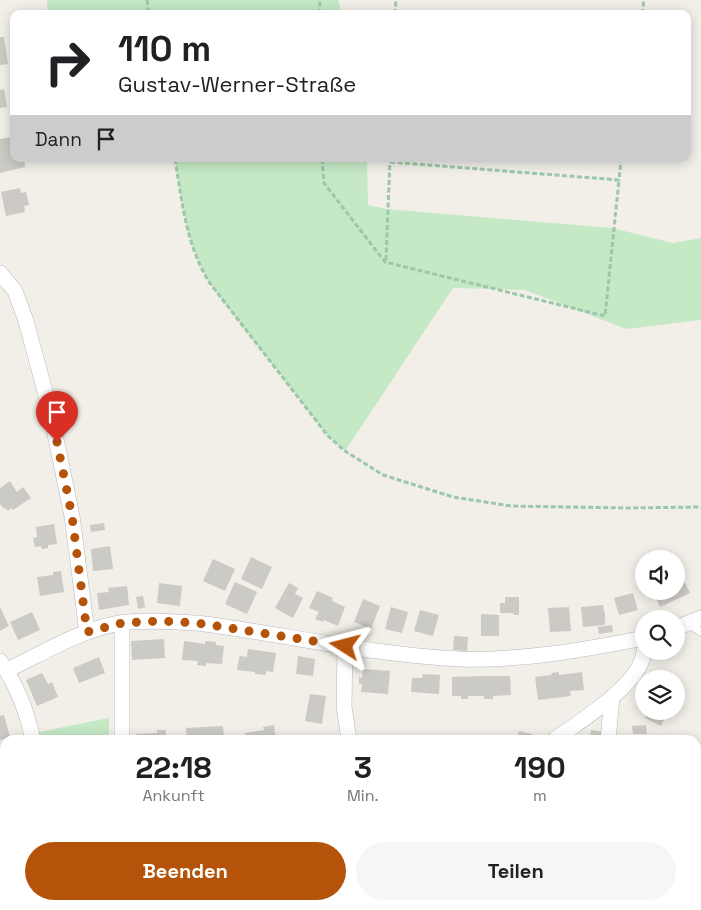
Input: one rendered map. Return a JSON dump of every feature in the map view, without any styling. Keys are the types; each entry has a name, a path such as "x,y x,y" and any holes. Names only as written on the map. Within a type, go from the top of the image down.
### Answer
{"street":[{"path":"0,273 15,291 26,321 50,410 72,516 87,632"},
{"path":"32,735 22,701 3,666 87,632 122,623 161,621 197,623 417,656 461,659 506,658 575,650 635,640"},
{"path":"122,623 122,735"},
{"path":"345,646 344,706 348,735"},
{"path":"561,735 612,697 638,671 643,660"},
{"path":"608,735 612,697"}],"path":[{"path":"175,162 189,239 201,269 209,282 328,436 367,466 391,478 453,497 511,506 701,507"},
{"path":"322,162 324,184 386,262 605,316 621,162"},
{"path":"386,262 390,162"},
{"path":"402,162 619,180"}],"green space":[{"path":"47,0 338,0 341,10 48,10"},
{"path":"176,162 367,162 368,205 387,209 612,228 673,243 701,238 701,320 626,329 525,290 453,288 345,451 328,436 216,292 198,260 192,244"},
{"path":"109,718 109,735 39,735 39,732"}],"building":[{"path":"0,37 4,37 8,64 0,65"},
{"path":"4,89 7,107 0,108 0,90"},
{"path":"10,137 10,162 24,162 25,167 0,173 0,139"},
{"path":"20,188 21,193 26,192 29,205 24,206 25,212 6,216 1,192"},
{"path":"10,481 17,492 23,487 31,498 13,510 11,508 8,511 0,504 0,488"},
{"path":"104,523 105,530 91,532 90,525"},
{"path":"54,524 57,544 48,545 48,548 42,549 41,546 35,547 33,538 37,537 36,527"},
{"path":"110,546 113,569 93,571 91,549"},
{"path":"251,557 272,567 262,589 241,579"},
{"path":"213,559 235,569 225,591 203,581"},
{"path":"61,571 64,592 40,596 37,577 53,575 53,572"},
{"path":"235,582 257,592 247,614 225,604"},
{"path":"159,583 182,586 180,606 157,603"},
{"path":"289,583 298,588 295,594 303,598 293,618 275,608"},
{"path":"685,583 690,593 685,595"},
{"path":"127,586 129,605 99,610 97,593 109,592 108,588"},
{"path":"317,591 333,598 332,601 345,607 338,626 324,620 323,622 315,619 319,612 309,608"},
{"path":"633,593 638,610 619,615 614,598"},
{"path":"143,596 145,607 138,609 136,597"},
{"path":"505,597 519,597 519,615 500,613 500,603 505,603"},
{"path":"363,599 380,606 371,629 354,622"},
{"path":"657,600 675,600 660,607"},
{"path":"603,605 605,625 583,627 581,607"},
{"path":"0,607 9,626 0,631"},
{"path":"391,607 408,612 402,633 385,629"},
{"path":"569,607 571,631 550,632 548,608"},
{"path":"420,610 439,615 433,636 414,631"},
{"path":"32,612 40,630 18,640 10,622"},
{"path":"481,614 499,615 499,636 481,636"},
{"path":"612,625 613,632 599,634 598,627"},
{"path":"454,636 468,637 467,651 453,650"},
{"path":"164,639 165,658 132,660 131,641"},
{"path":"184,641 205,644 205,641 216,642 216,645 224,646 222,664 206,663 206,666 197,665 198,661 182,660"},
{"path":"248,649 276,653 273,672 266,671 266,675 237,670 240,656 247,657"},
{"path":"298,656 315,659 313,676 296,674"},
{"path":"99,657 105,673 79,683 73,668"},
{"path":"363,669 390,671 388,694 361,692 362,684 359,684 359,677 362,678"},
{"path":"559,672 559,675 582,672 584,690 570,691 571,696 538,700 535,677 552,675 551,673"},
{"path":"42,673 48,684 52,682 58,697 37,706 26,680"},
{"path":"423,674 440,675 439,694 411,692 412,678 422,678"},
{"path":"510,676 511,695 493,696 493,699 484,699 484,696 468,696 468,699 461,699 461,696 452,696 452,677"},
{"path":"310,694 326,696 322,724 305,721"},
{"path":"4,715 9,735 0,735 0,716"},
{"path":"649,720 664,720 661,726"},
{"path":"274,725 275,735 245,735 245,733 264,730 263,727"},
{"path":"646,725 647,734 633,734 632,726"},
{"path":"223,726 224,735 187,735 186,728"},
{"path":"157,730 166,730 166,735 136,734 157,733"},
{"path":"591,730 605,732 605,735 590,735"},
{"path":"519,731 532,734 532,735 518,735"}],"route":[{"path":"57,442 72,516 87,632 104,626 122,623 161,621 232,627 345,646"}]}
